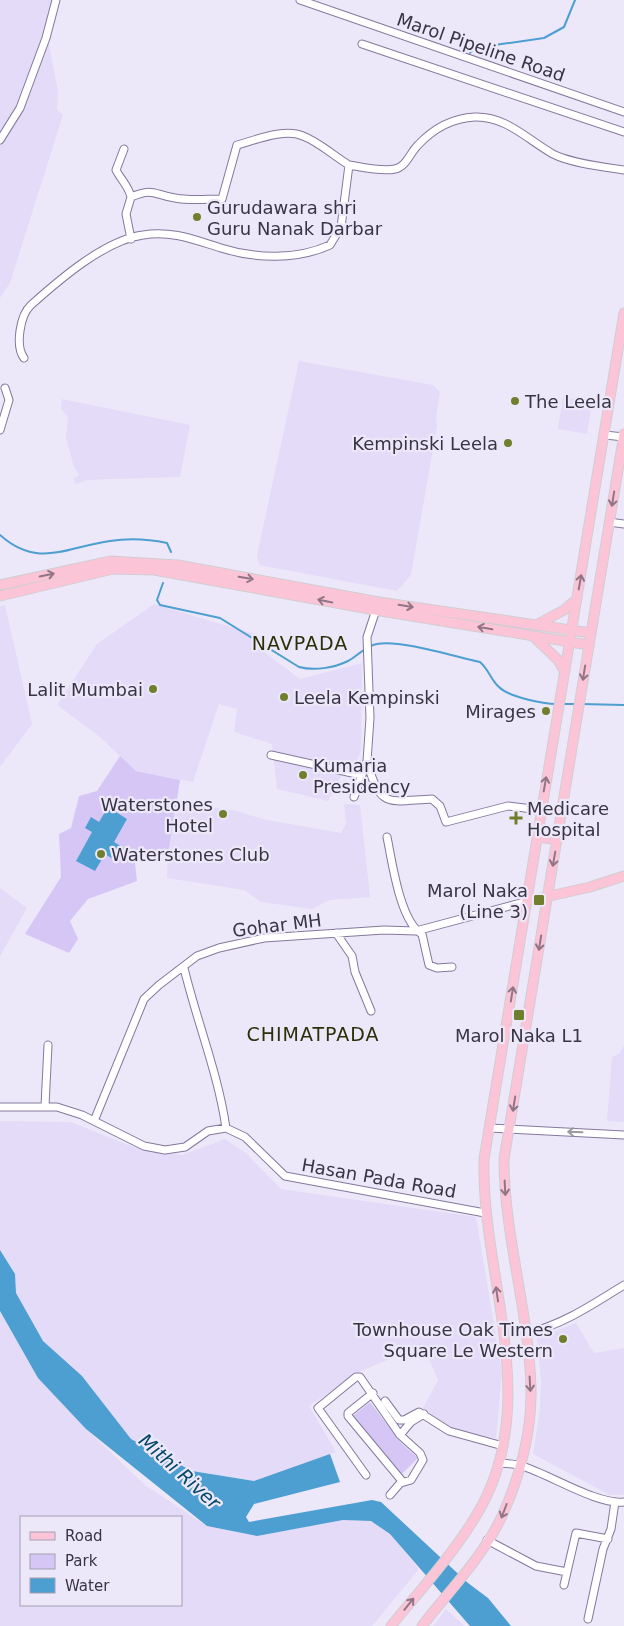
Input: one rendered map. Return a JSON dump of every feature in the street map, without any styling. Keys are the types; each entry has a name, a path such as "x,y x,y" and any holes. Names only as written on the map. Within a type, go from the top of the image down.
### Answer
{"main road":[{"path":"391,1626 448,1556 481,1508 492,1483 503,1446 509,1401 508,1372 485,1213 484,1159 624,313"},
{"path":"422,1626 465,1572 502,1517 526,1443 530,1403 525,1334 504,1189 504,1159 624,436"},
{"path":"0,585 110,561 178,565 377,606 589,645"},
{"path":"0,596 113,570 154,570 377,606 590,633"},
{"path":"536,625 564,610 577,599"},
{"path":"533,636 558,660 564,672"},
{"path":"538,837 558,840"},
{"path":"528,901 590,887 624,876"}],"street":[{"path":"0,140 20,108 46,38 56,0"},
{"name":"Marol Pipeline Road","path":"305,1 624,112"},
{"path":"362,44 624,132"},
{"path":"131,197 145,191 155,191 174,198 222,199 237,146 272,136 290,134 302,136 349,165 394,170 402,166 417,146 442,125 459,119 476,117 495,120 512,127 555,155 624,170"},
{"path":"124,149 116,170 121,180 128,185 131,197 126,214 131,239"},
{"path":"24,358 21,354 21,324 26,310 71,270 114,245 142,235 165,234 185,236 233,251 277,257 324,248 336,237 341,227 349,165"},
{"path":"0,430 9,400 5,388"},
{"path":"605,435 624,436"},
{"path":"609,522 624,524"},
{"path":"377,606 367,637 370,718 367,761 374,785 384,799 392,802 432,799 440,806 446,822 508,806 541,810"},
{"path":"270,755 361,774"},
{"path":"354,798 367,761"},
{"path":"387,837 404,907 416,930 422,934 429,966 437,968 452,967"},
{"name":"Gohar MH","path":"94,1121 144,999 158,985 184,968 197,956 239,942 264,938 416,930 528,901"},
{"path":"336,933 352,956 371,1011"},
{"path":"0,1108 57,1107 94,1121 144,1146 167,1150 184,1147 208,1132 226,1128 215,1072 199,1028 184,968"},
{"path":"45,1106 48,1045"},
{"name":"Hasan Pada Road","path":"226,1128 245,1137 285,1176 485,1213"},
{"path":"488,1128 624,1135"},
{"path":"525,1334 546,1329 579,1313 624,1285"},
{"path":"366,1475 318,1410 356,1377 360,1377 373,1393 400,1435 420,1454 423,1460 410,1480 401,1483 390,1495"},
{"path":"373,1393 348,1413 348,1416 401,1483"},
{"path":"385,1401 399,1420 404,1420 419,1412 449,1431 503,1446"},
{"path":"400,1435 411,1422 424,1414"},
{"path":"498,1463 520,1465 615,1502 624,1502"},
{"path":"588,1619 615,1502"},
{"path":"564,1586 576,1533 608,1539"},
{"path":"487,1540 536,1566 567,1572"}],"shaded area":[{"path":"0,0 57,0 47,34 58,91 57,110 63,115 10,283 0,298"},
{"path":"299,361 433,385 440,392 436,418 437,426 411,575 397,591 259,565 257,555"},
{"path":"563,397 592,402 587,434 558,429"},
{"path":"62,399 190,425 180,477 87,480 75,484 74,478 79,475 73,464 66,438 68,418 61,408"},
{"path":"154,604 261,636 259,648 300,679 362,663 361,750 357,762 341,776 328,801 277,789 272,744 234,732 237,709 219,704 193,782 135,771 100,737 57,705 97,644"},
{"path":"5,605 32,724 0,767 0,606"},
{"path":"178,803 238,811 262,819 341,833 346,824 344,804 360,805 370,897 330,900 312,909 261,902 244,890 167,878 168,856"},
{"path":"0,888 27,908 0,956"},
{"path":"624,1045 624,1122 607,1121 612,1057 619,1054"},
{"path":"0,1121 71,1122 133,1147 182,1155 225,1139 246,1153 281,1189 476,1217 502,1372 496,1438 473,1436 449,1427 423,1408 438,1380 423,1345 361,1371 309,1406 336,1452 254,1481 192,1471 131,1439 82,1376 43,1341 16,1293 15,1274 0,1250"},
{"path":"0,1311 38,1378 86,1429 145,1485 207,1526 257,1536 343,1520 371,1521 390,1534 419,1569 372,1626 0,1626"},
{"path":"576,1323 594,1353 624,1348 624,1495 610,1495 533,1454 540,1409 541,1380 537,1338"},
{"path":"446,1609 464,1626 433,1626"}],"green space":[{"name":"Waterstones Club","path":"120,756 136,771 180,780 168,856 143,852 135,863 137,881 88,899 70,921 78,939 69,953 25,934 61,877 59,834 71,828 79,796 97,791"},
{"path":"370,1402 401,1443 418,1458 400,1476 353,1416"}],"water":[{"name":"Waterstones Club","path":"108,807 127,819 114,842 124,848 116,861 105,854 95,871 76,861 92,832 85,828 91,817 99,822"},
{"name":"Mithi River","path":"0,1250 15,1274 16,1293 43,1341 82,1376 131,1439 192,1471 254,1481 330,1454 340,1482 254,1504 246,1517 249,1522 372,1500 381,1502 468,1583 488,1598 511,1626 470,1626 390,1534 371,1521 343,1520 257,1536 207,1526 86,1429 38,1378 0,1311"}],"waterway":[{"path":"470,53 474,48 544,38 564,27 575,0"},
{"path":"0,535 27,551 40,553 53,553 110,541 131,539 167,543 171,552"},
{"path":"163,583 157,600 160,605 220,618 299,667 311,669 330,667 348,661 373,645 399,644 480,662 496,684 504,691 526,699 557,704"},
{"path":"561,704 577,704"},
{"path":"581,704 624,705"}],"place":[{"name":"Gurudawara shri Guru Nanak Darbar","path":"197,217"},
{"name":"The Leela","path":"515,401"},
{"name":"Kempinski Leela","path":"508,443"},
{"name":"Lalit Mumbai","path":"153,689"},
{"name":"Leela Kempinski","path":"284,697"},
{"name":"Mirages","path":"546,711"},
{"name":"Kumaria Presidency","path":"303,775"},
{"name":"Waterstones Hotel","path":"223,814"},
{"name":"Medicare Hospital","path":"516,818"},
{"name":"Waterstones Club","path":"101,854"},
{"name":"Marol Naka (Line 3)","path":"539,900"},
{"name":"Marol Naka L1","path":"519,1015"},
{"name":"Townhouse Oak Times Square Le Western","path":"563,1339"}],"district":[{"name":"NAVPADA","path":"300,643"},
{"name":"CHIMATPADA","path":"313,1034"}]}
